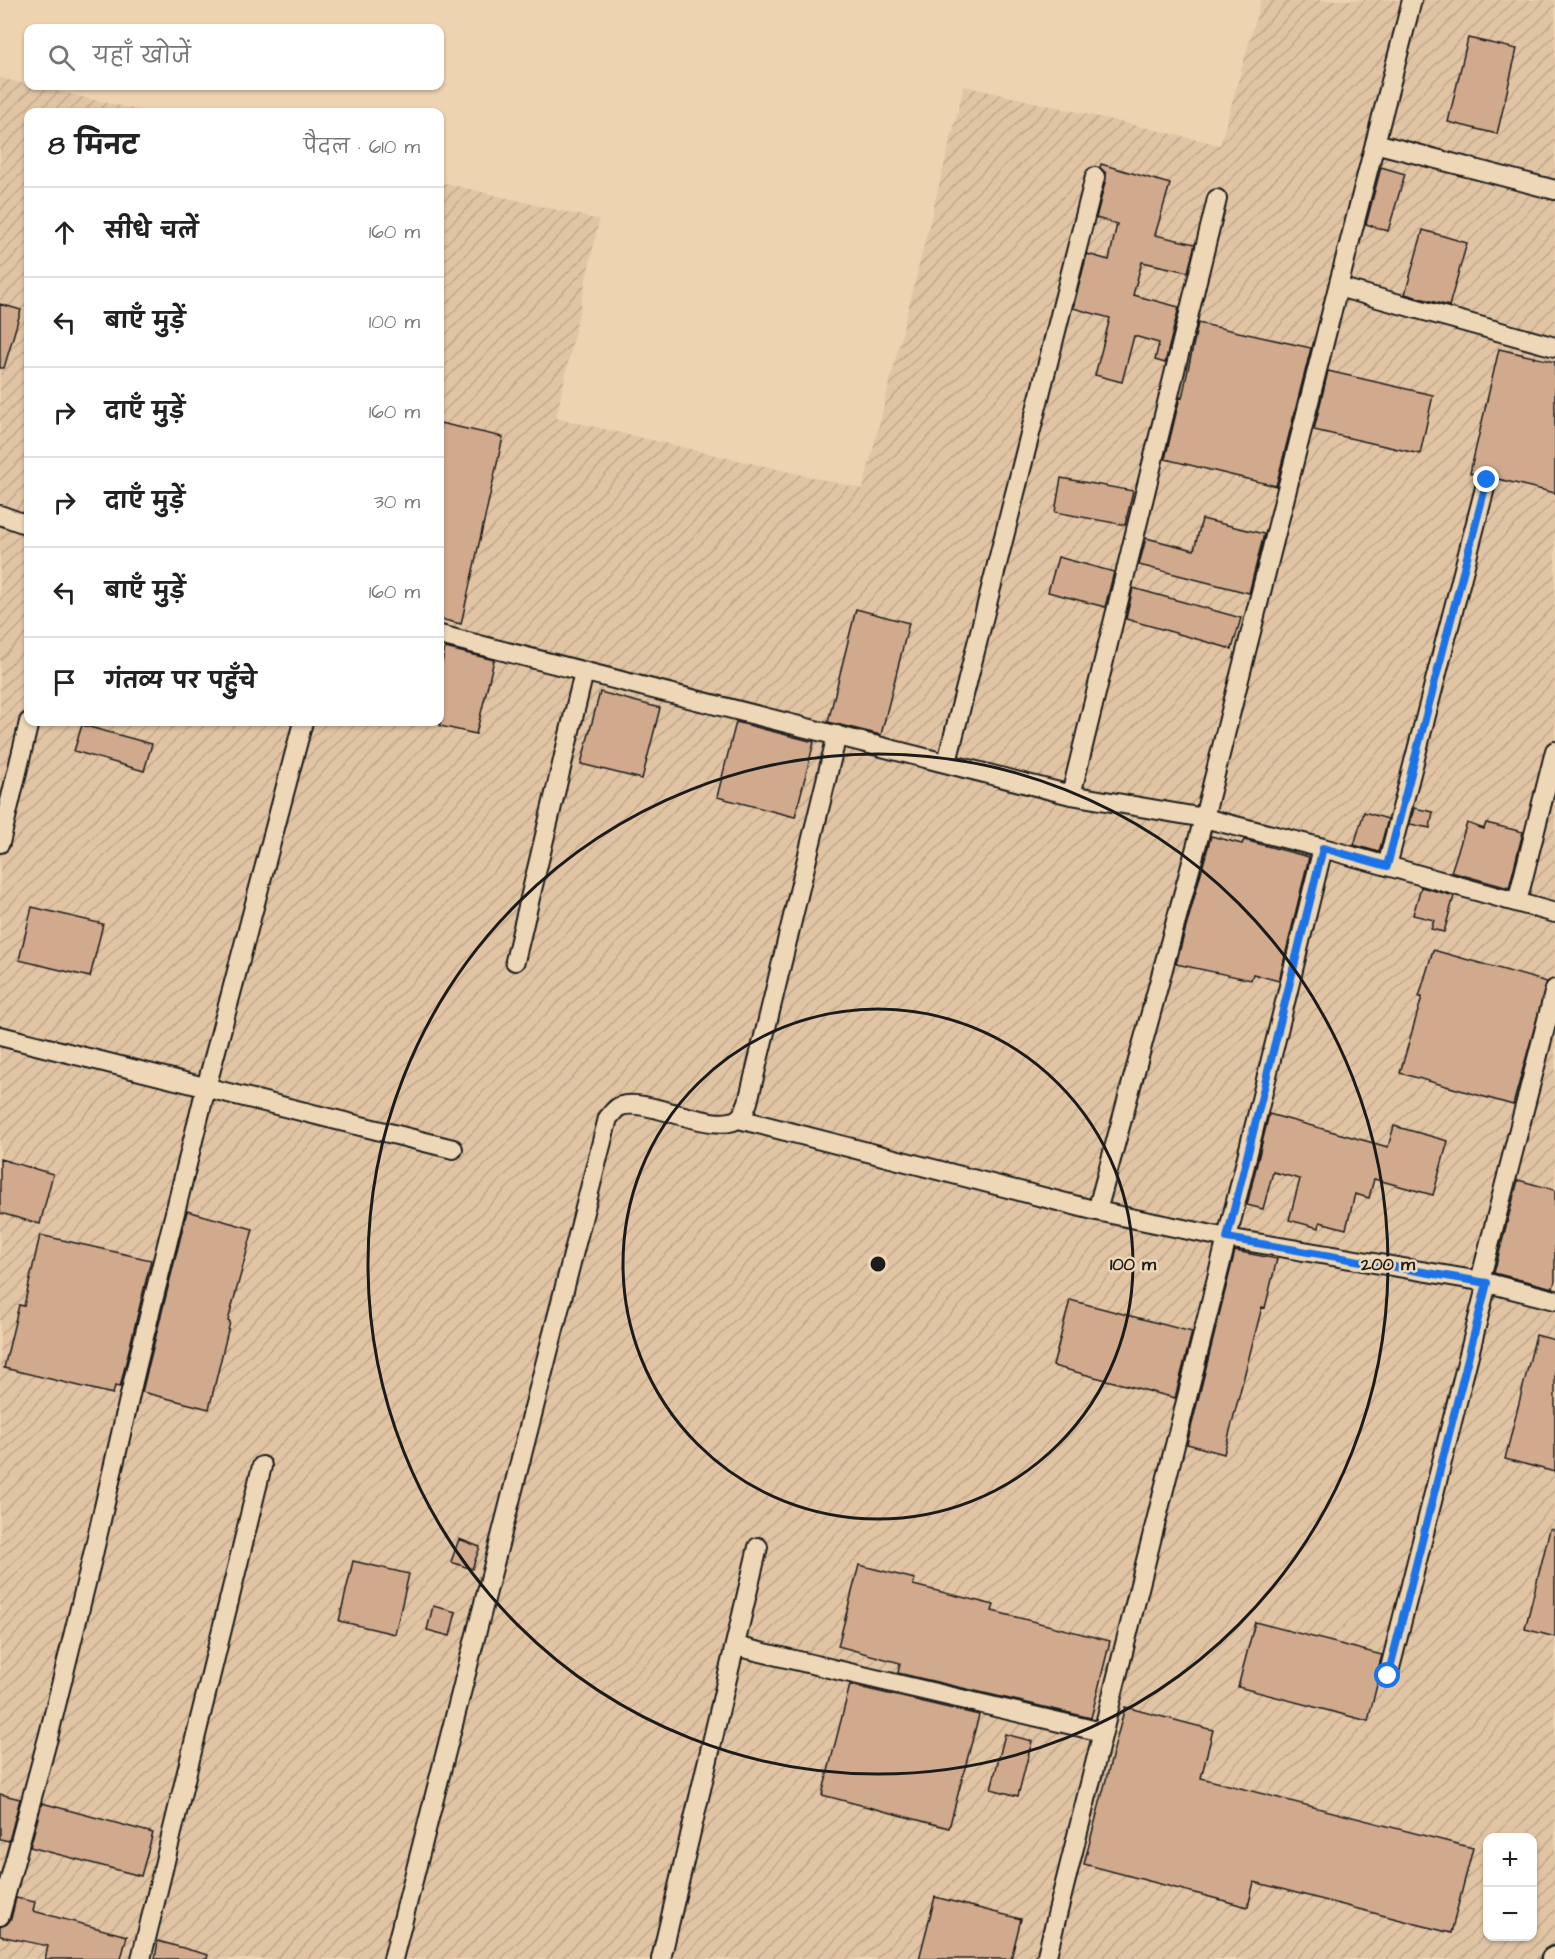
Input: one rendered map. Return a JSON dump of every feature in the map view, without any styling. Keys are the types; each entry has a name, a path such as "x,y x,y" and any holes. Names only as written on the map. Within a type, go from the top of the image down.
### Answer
{"lane":[{"path":"1097,1212 1204,818 1412,0"},
{"path":"1375,143 1555,190"},
{"path":"947,762 1095,177"},
{"path":"1071,795 1217,199"},
{"path":"1338,287 1555,347"},
{"path":"1387,866 1487,480"},
{"path":"0,514 24,523"},
{"path":"444,636 1071,795 1204,818 1323,848 1555,913"},
{"path":"515,961 584,672"},
{"path":"0,843 28,726"},
{"path":"0,1916 87,1582 138,1358 206,1088 302,726"},
{"path":"739,1119 748,1102 837,735"},
{"path":"1517,902 1555,751"},
{"path":"1046,1959 1323,848"},
{"path":"1388,1676 1555,989"},
{"path":"0,1036 453,1149"},
{"path":"393,1959 608,1118 615,1109 630,1104 720,1123 739,1119 1097,1212 1227,1238 1483,1282 1555,1300"},
{"path":"141,1959 262,1466"},
{"path":"661,1959 758,1547"},
{"path":"735,1646 1102,1732"}],"shaded area":[{"path":"1261,0 1555,0 1555,1951 1544,1959 0,1959 0,78 24,84 24,90 52,90 129,108 24,108 24,726 444,726 444,183 599,220 556,418 863,489 964,86 1220,145"}],"building":[{"path":"1468,38 1517,49 1497,134 1448,122"},
{"path":"1101,164 1170,184 1155,235 1195,244 1188,272 1142,262 1133,295 1179,307 1165,363 1155,360 1159,343 1134,336 1122,382 1095,375 1110,318 1073,308 1087,254 1109,260 1117,224 1096,218 1106,179 1106,173 1100,168"},
{"path":"1381,167 1405,174 1388,231 1366,224"},
{"path":"1423,230 1467,243 1449,306 1405,294"},
{"path":"0,304 21,310 4,368 0,368"},
{"path":"1198,323 1311,348 1276,486 1165,459 1180,397 1182,398"},
{"path":"1499,349 1555,362 1555,493 1498,479 1495,472 1489,469 1483,469 1477,475 1470,473"},
{"path":"1328,371 1433,395 1420,454 1314,430"},
{"path":"444,424 503,437 461,624 444,620"},
{"path":"1061,478 1133,491 1125,525 1055,512"},
{"path":"1202,519 1264,534 1249,593 1139,565 1146,538 1194,550"},
{"path":"1058,557 1114,572 1105,607 1048,592"},
{"path":"1133,588 1241,618 1232,649 1126,619"},
{"path":"856,609 909,623 881,735 828,722"},
{"path":"445,648 494,660 476,734 440,726 444,726"},
{"path":"600,692 660,708 642,779 581,764"},
{"path":"736,722 814,742 795,817 717,797"},
{"path":"82,726 152,744 144,771 74,751"},
{"path":"1414,808 1433,812 1430,828 1410,824"},
{"path":"1364,812 1388,819 1379,852 1354,845"},
{"path":"1467,823 1484,829 1486,823 1523,832 1509,888 1451,872"},
{"path":"1211,836 1242,844 1244,840 1309,857 1279,981 1253,974 1251,980 1176,964"},
{"path":"1421,887 1454,896 1444,932 1431,929 1434,920 1413,915"},
{"path":"32,907 103,924 90,977 19,960"},
{"path":"1433,950 1547,982 1513,1105 1400,1073"},
{"path":"1269,1114 1388,1147 1394,1126 1448,1141 1433,1195 1374,1179 1369,1198 1355,1194 1346,1229 1320,1222 1319,1228 1289,1220 1300,1179 1273,1172 1263,1209 1247,1205"},
{"path":"0,1159 53,1174 40,1224 0,1213"},
{"path":"1518,1180 1555,1190 1555,1281 1553,1288 1494,1273"},
{"path":"187,1211 253,1229 228,1321 230,1322 209,1409 142,1392"},
{"path":"40,1235 151,1260 120,1387 115,1386 113,1394 4,1368 19,1305 24,1306"},
{"path":"1235,1251 1277,1259 1265,1308 1262,1307 1224,1454 1187,1444"},
{"path":"1070,1300 1192,1332 1175,1398 1053,1366"},
{"path":"1536,1335 1555,1340 1555,1472 1505,1459"},
{"path":"1550,1529 1555,1530 1555,1637 1525,1629"},
{"path":"459,1539 480,1547 472,1569 451,1562"},
{"path":"353,1561 409,1574 395,1634 339,1621"},
{"path":"859,1565 915,1579 913,1585 994,1605 992,1611 1110,1641 1091,1718 898,1673 900,1663 838,1646"},
{"path":"433,1606 456,1612 450,1636 427,1630"},
{"path":"1255,1622 1382,1655 1368,1721 1238,1687"},
{"path":"850,1685 979,1715 949,1828 822,1795"},
{"path":"1125,1707 1213,1730 1201,1778 1473,1848 1451,1933 1254,1882 1248,1907 1084,1864"},
{"path":"1005,1734 1032,1741 1018,1796 991,1789"},
{"path":"0,1794 20,1799 9,1841 0,1839"},
{"path":"42,1803 153,1833 141,1876 30,1847"},
{"path":"935,1897 1021,1919 1011,1959 919,1959"},
{"path":"16,1898 35,1902 33,1911 127,1936 121,1959 45,1959 48,1946 0,1936 0,1927 11,1919"},
{"path":"158,1941 208,1955 207,1959 155,1959"}],"route":[{"path":"1388,1676 1487,1283 1227,1238 1323,848 1387,866 1487,480"}]}
